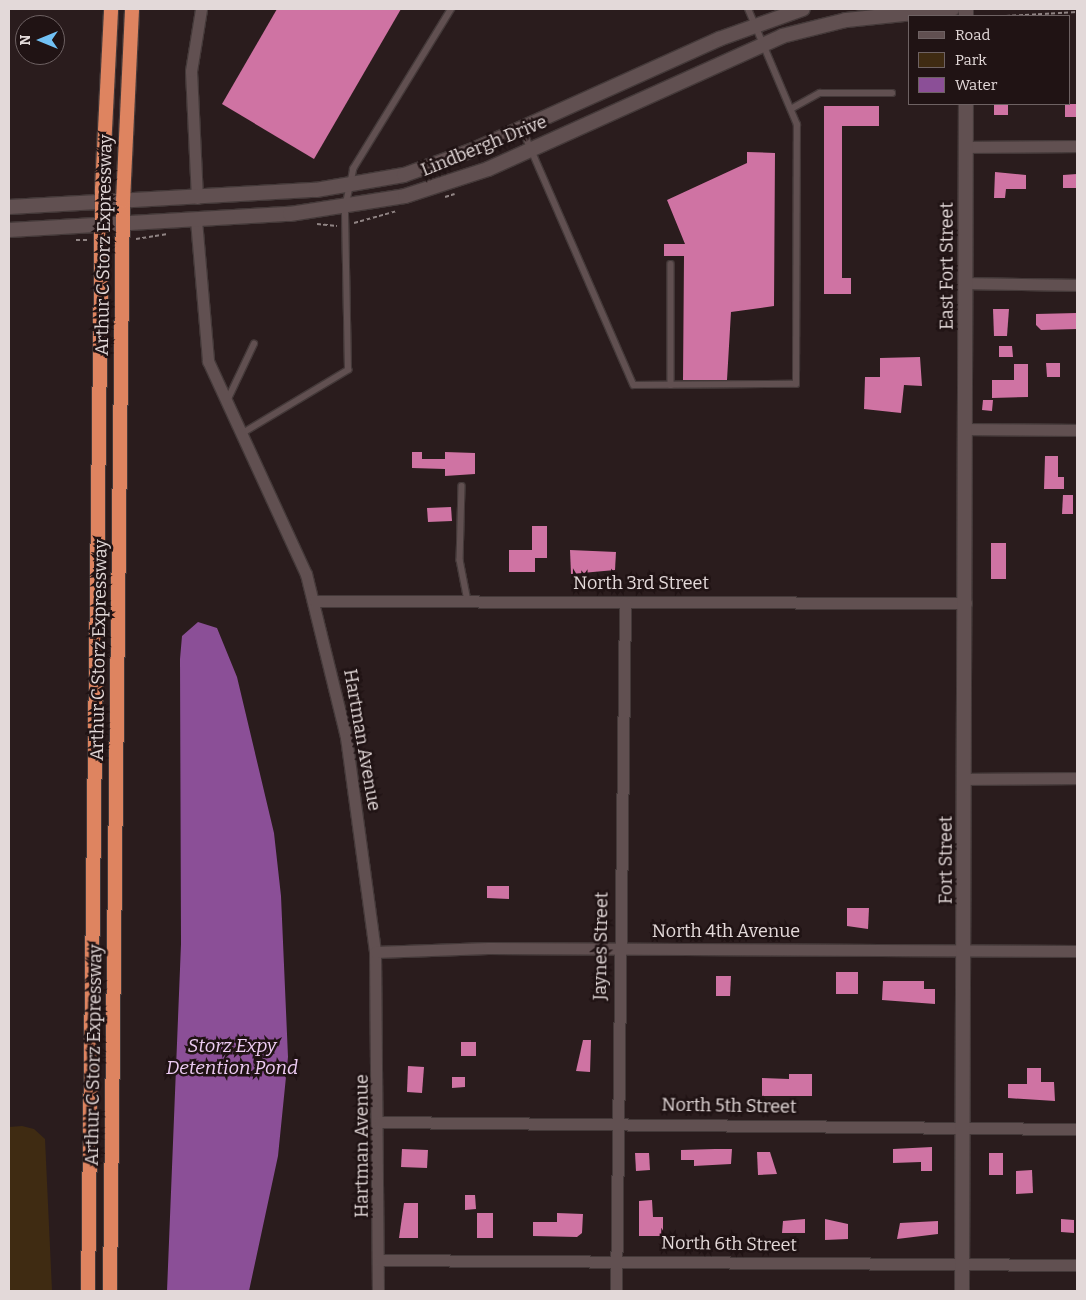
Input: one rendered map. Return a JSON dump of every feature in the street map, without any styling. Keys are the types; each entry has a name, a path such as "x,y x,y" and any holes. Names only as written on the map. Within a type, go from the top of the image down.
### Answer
{"highway":[{"name":"Arthur C Storz Expressway","path":"88,1291 102,202 111,9"},
{"name":"Arthur C Storz Expressway","path":"110,1291 123,202 132,9"}],"street":[{"path":"197,198 191,71 201,9"},
{"name":"Lindbergh Drive","path":"9,207 197,198 350,186 424,168 522,128 755,25 802,9"},
{"name":"Lindbergh Drive","path":"919,15 934,14 952,9"},
{"name":"Lindbergh Drive","path":"9,230 196,220 345,208 435,188 531,149 763,44 846,20 908,16"},
{"name":"East Fort Street","path":"966,105 966,429"},
{"path":"966,147 1077,146"},
{"name":"Hartman Avenue","path":"196,220 203,338 224,404 283,516 315,601 346,737 375,952 380,1122 378,1291"},
{"path":"966,283 1077,286"},
{"path":"966,429 1077,430"},
{"name":"Fort Street","path":"962,1291 966,779 966,429"},
{"name":"North 3rd Street","path":"315,601 966,603"},
{"name":"Jaynes Street","path":"616,1291 618,949 625,602"},
{"path":"966,779 1077,778"},
{"name":"North 4th Avenue","path":"375,952 618,949 965,953 1077,952"},
{"name":"North 5th Street","path":"380,1122 618,1122 964,1125 1077,1128"},
{"name":"North 6th Street","path":"379,1260 1077,1265"}],"lane":[{"path":"241,435 348,370 345,208 355,164 451,9"},
{"path":"522,128 634,386 796,384 797,125 748,9"},
{"path":"790,109 820,93 892,93"},
{"path":"671,264 671,385"},
{"path":"224,404 254,344"},
{"path":"462,486 460,560 468,600"}],"path":[{"path":"1024,15 1077,12"}],"green space":[{"path":"22,1126 34,1129 45,1139 52,1291 9,1291 9,1127"}],"water":[{"name":"Storz Expy Detention Pond","path":"198,622 217,628 237,677 274,833 281,896 288,1057 278,1156 249,1291 167,1291 181,944 180,659 182,636"}],"building":[{"path":"277,9 401,9 314,159 222,104"},
{"path":"1077,104 1077,117 1065,117 1065,105"},
{"path":"994,105 1008,105 1008,115 994,115"},
{"path":"824,106 879,106 879,126 842,126 842,278 851,278 851,294 824,294"},
{"path":"747,152 775,153 774,306 731,312 727,380 683,380 684,256 664,256 664,244 685,244 667,200 747,163"},
{"path":"995,172 1026,175 1026,189 1006,189 1005,198 994,198"},
{"path":"1077,174 1077,188 1063,188 1063,175"},
{"path":"993,309 1009,309 1007,336 994,336"},
{"path":"1077,313 1077,329 1041,330 1036,325 1036,314"},
{"path":"999,346 1012,346 1013,357 999,357"},
{"path":"920,357 922,386 904,385 901,413 864,409 865,377 880,377 880,358"},
{"path":"1046,363 1060,363 1060,377 1047,377"},
{"path":"1014,364 1028,364 1028,397 992,398 992,380 1014,380"},
{"path":"983,400 993,400 992,411 982,410"},
{"path":"412,452 422,452 422,459 445,459 445,452 475,453 475,474 445,476 445,469 412,468"},
{"path":"1045,456 1058,456 1058,477 1064,477 1064,489 1044,489"},
{"path":"1063,495 1073,495 1073,514 1062,514"},
{"path":"451,507 452,521 428,522 427,508"},
{"path":"532,526 547,526 547,558 535,558 535,572 509,572 509,550 532,550"},
{"path":"991,543 1006,543 1006,579 991,579"},
{"path":"570,550 616,552 615,570 571,574"},
{"path":"487,886 509,886 509,899 487,898"},
{"path":"847,908 869,908 868,929 847,926"},
{"path":"836,972 858,972 858,994 836,994"},
{"path":"716,976 731,976 730,996 716,996"},
{"path":"883,981 924,981 924,989 935,989 935,1004 882,1000"},
{"path":"583,1040 591,1040 590,1072 576,1071"},
{"path":"461,1042 476,1042 476,1056 461,1056"},
{"path":"408,1066 424,1067 422,1093 407,1092"},
{"path":"1027,1068 1041,1068 1041,1082 1054,1082 1055,1101 1008,1098 1008,1084 1027,1084"},
{"path":"789,1074 812,1074 812,1096 762,1096 762,1078 789,1079"},
{"path":"452,1077 465,1077 465,1087 452,1088"},
{"path":"932,1147 932,1171 921,1171 921,1162 893,1163 893,1149"},
{"path":"402,1149 428,1150 427,1168 401,1167"},
{"path":"732,1149 731,1164 694,1166 694,1160 681,1160 681,1150"},
{"path":"757,1152 770,1152 777,1174 758,1175"},
{"path":"635,1153 649,1153 650,1170 636,1171"},
{"path":"989,1153 1003,1153 1003,1175 989,1175"},
{"path":"1032,1170 1033,1193 1016,1194 1016,1171"},
{"path":"465,1195 475,1195 476,1209 465,1210"},
{"path":"652,1200 653,1217 663,1217 663,1236 639,1236 639,1201"},
{"path":"404,1203 418,1203 418,1238 399,1238"},
{"path":"477,1213 493,1213 493,1238 477,1238"},
{"path":"557,1213 583,1214 582,1233 577,1237 533,1236 533,1222 557,1222"},
{"path":"805,1219 805,1233 782,1233 783,1221"},
{"path":"825,1219 848,1224 848,1239 825,1240"},
{"path":"1061,1219 1074,1220 1074,1233 1061,1232"},
{"path":"938,1221 938,1234 897,1239 900,1223"}]}
